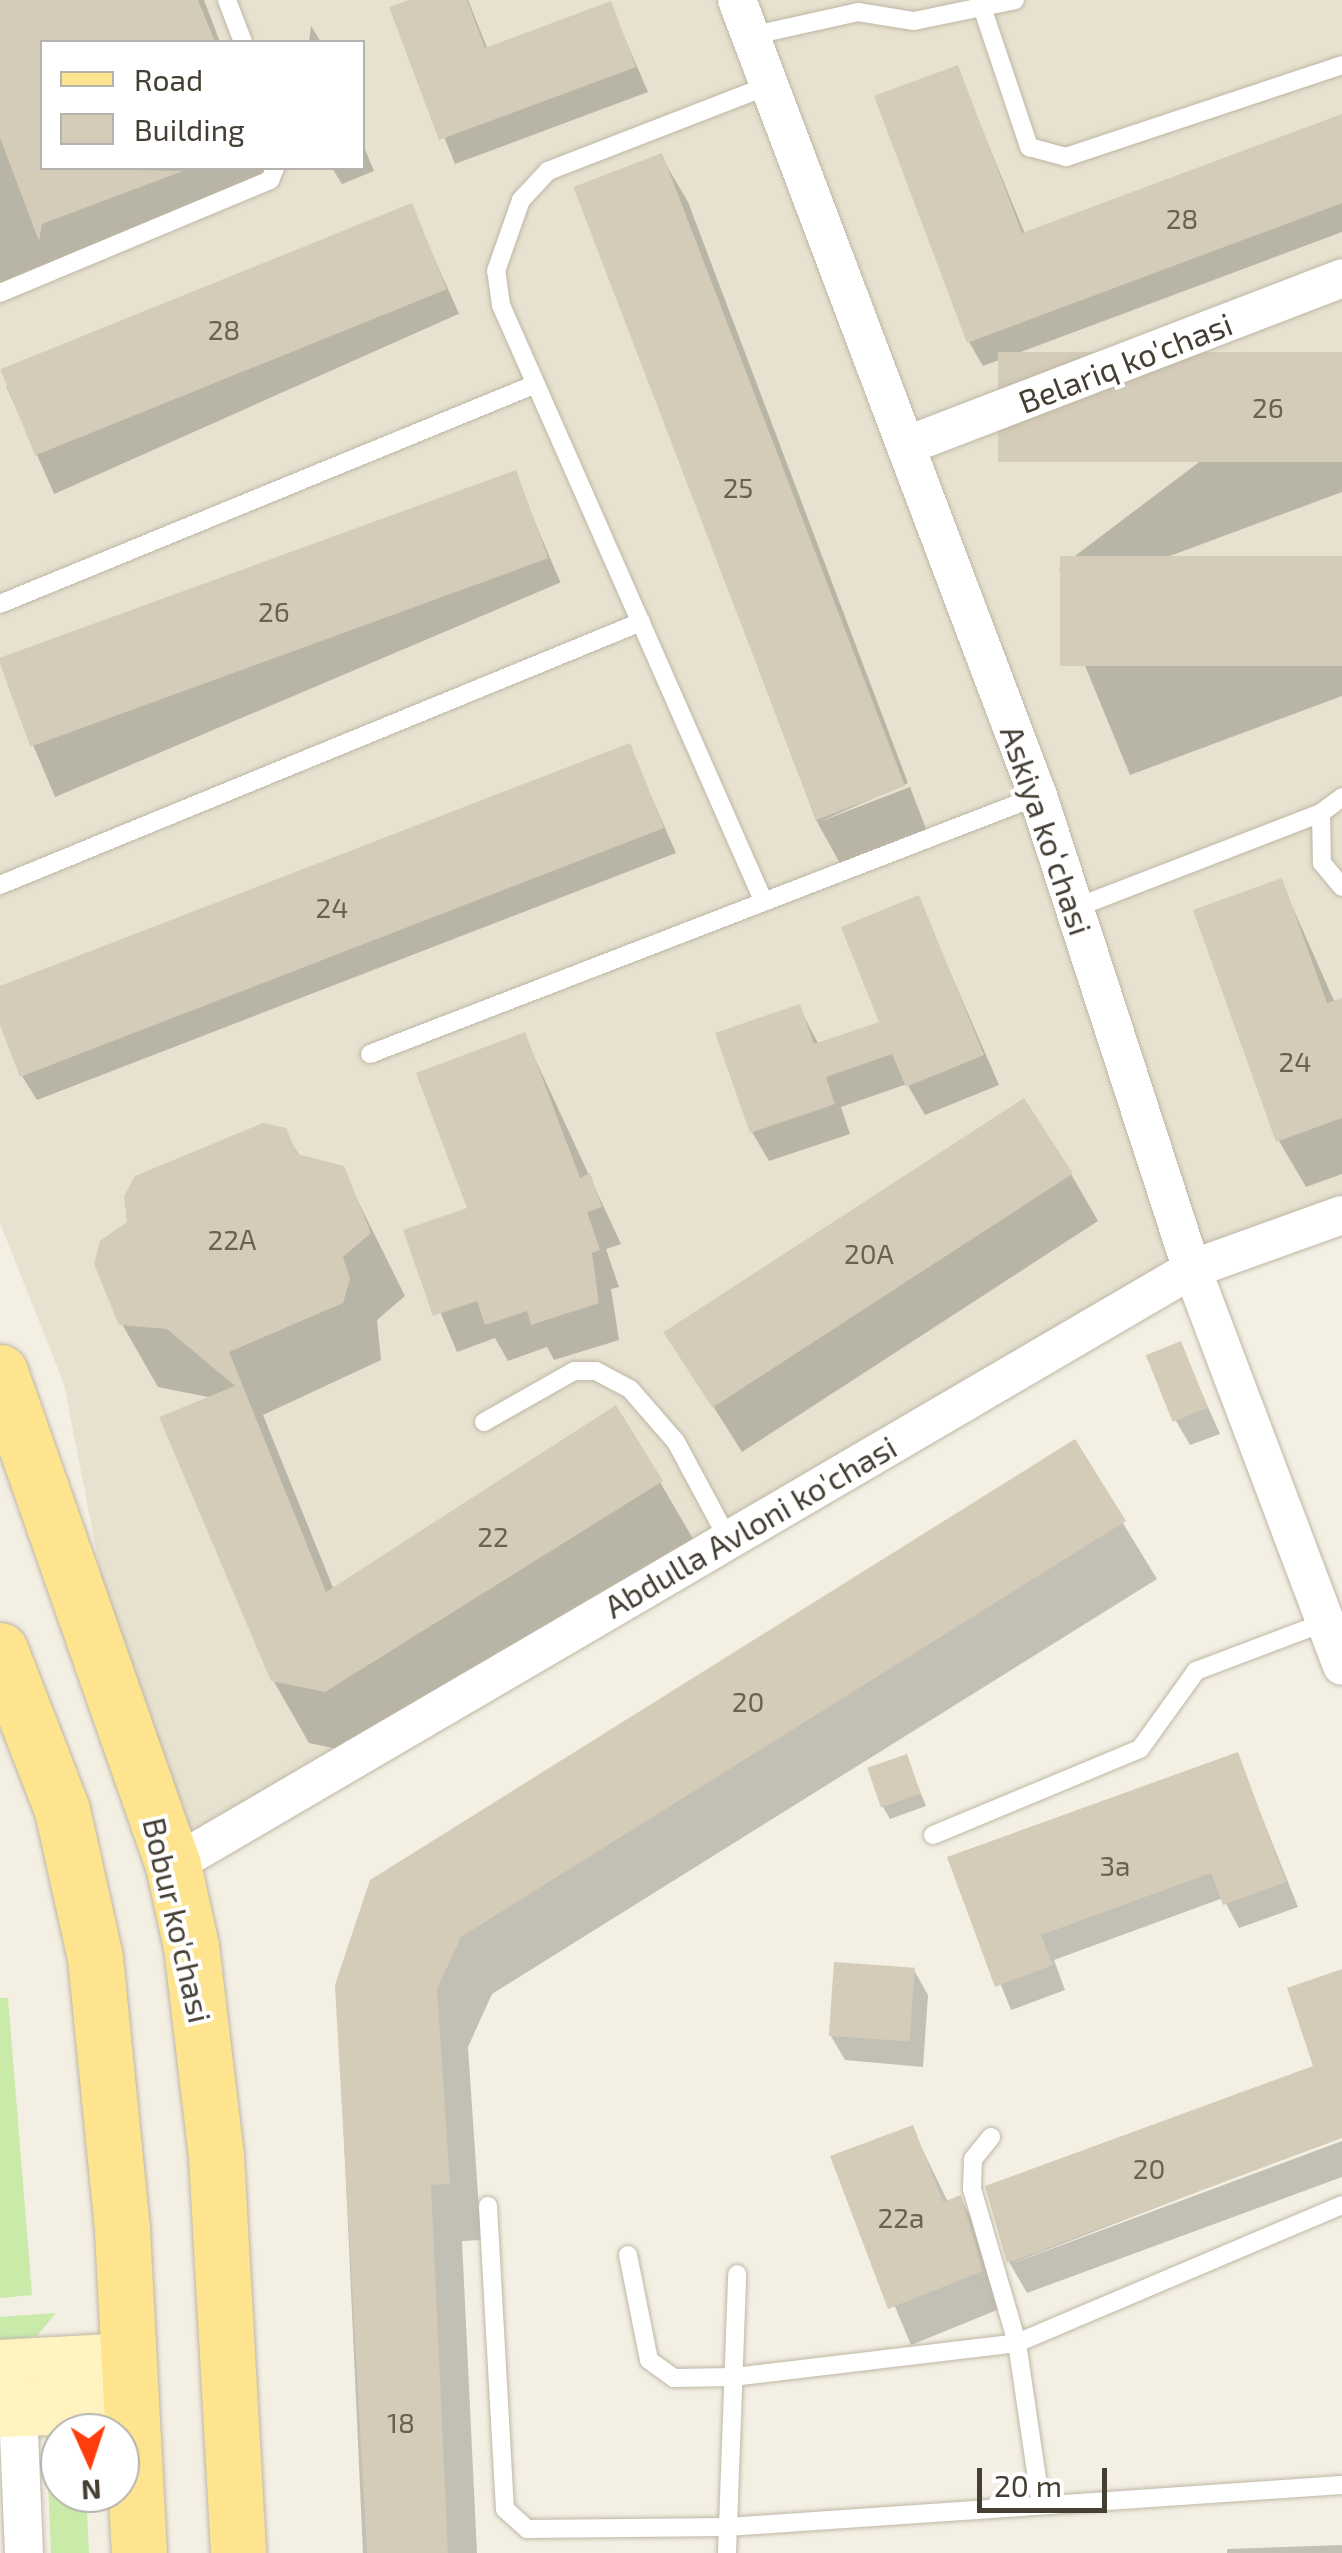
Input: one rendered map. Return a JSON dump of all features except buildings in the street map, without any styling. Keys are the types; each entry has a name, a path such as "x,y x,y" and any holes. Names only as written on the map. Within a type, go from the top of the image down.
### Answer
{"main road":[{"name":"Bobur ko'chasi","path":"0,1372 172,1865 202,2006 216,2157 238,2553"},
{"path":"0,1650 62,1810 90,1928 130,2382 139,2553"},
{"path":"9,2388 130,2382"}],"street":[{"name":"Askiya koʻchasi","path":"737,0 1038,796 1192,1268 1342,1666"},
{"name":"Belariq ko'chasi","path":"908,445 1342,278"},
{"name":"Abdulla Avloni ko'chasi","path":"172,1865 1192,1268 1342,1215"},
{"path":"9,2388 24,2553"}],"lane":[{"path":"227,0 242,40"},
{"path":"750,36 858,12 914,21 984,10 1015,0"},
{"path":"984,10 1029,147 1066,157 1342,65"},
{"path":"763,900 536,384 496,271 521,200 548,171 767,86"},
{"path":"0,293 270,180 274,170"},
{"path":"0,604 536,384"},
{"path":"0,885 640,622"},
{"path":"370,1054 1038,796"},
{"path":"1074,908 1322,814 1342,797"},
{"path":"1322,814 1322,863 1342,887"},
{"path":"484,1422 574,1371 596,1371 630,1389 676,1442 728,1538"},
{"path":"933,1835 1140,1750 1196,1672 1326,1622"},
{"path":"991,2137 973,2159 972,2189 1017,2343 1040,2506"},
{"path":"628,2255 649,2360 674,2378 732,2377 1017,2343 1342,2205"},
{"path":"488,2206 505,2510 513,2524 727,2527 1342,2484"},
{"path":"727,2553 736,2274"}],"shaded area":[{"path":"0,0 1342,0 1342,1215 1192,1269 178,1860 125,1699 64,1384 0,1223"}],"green space":[{"path":"0,1998 8,1998 32,2295 0,2298"},
{"path":"56,2313 37,2336 0,2340 0,2317"},
{"path":"49,2513 87,2513 89,2553 51,2553"}]}
